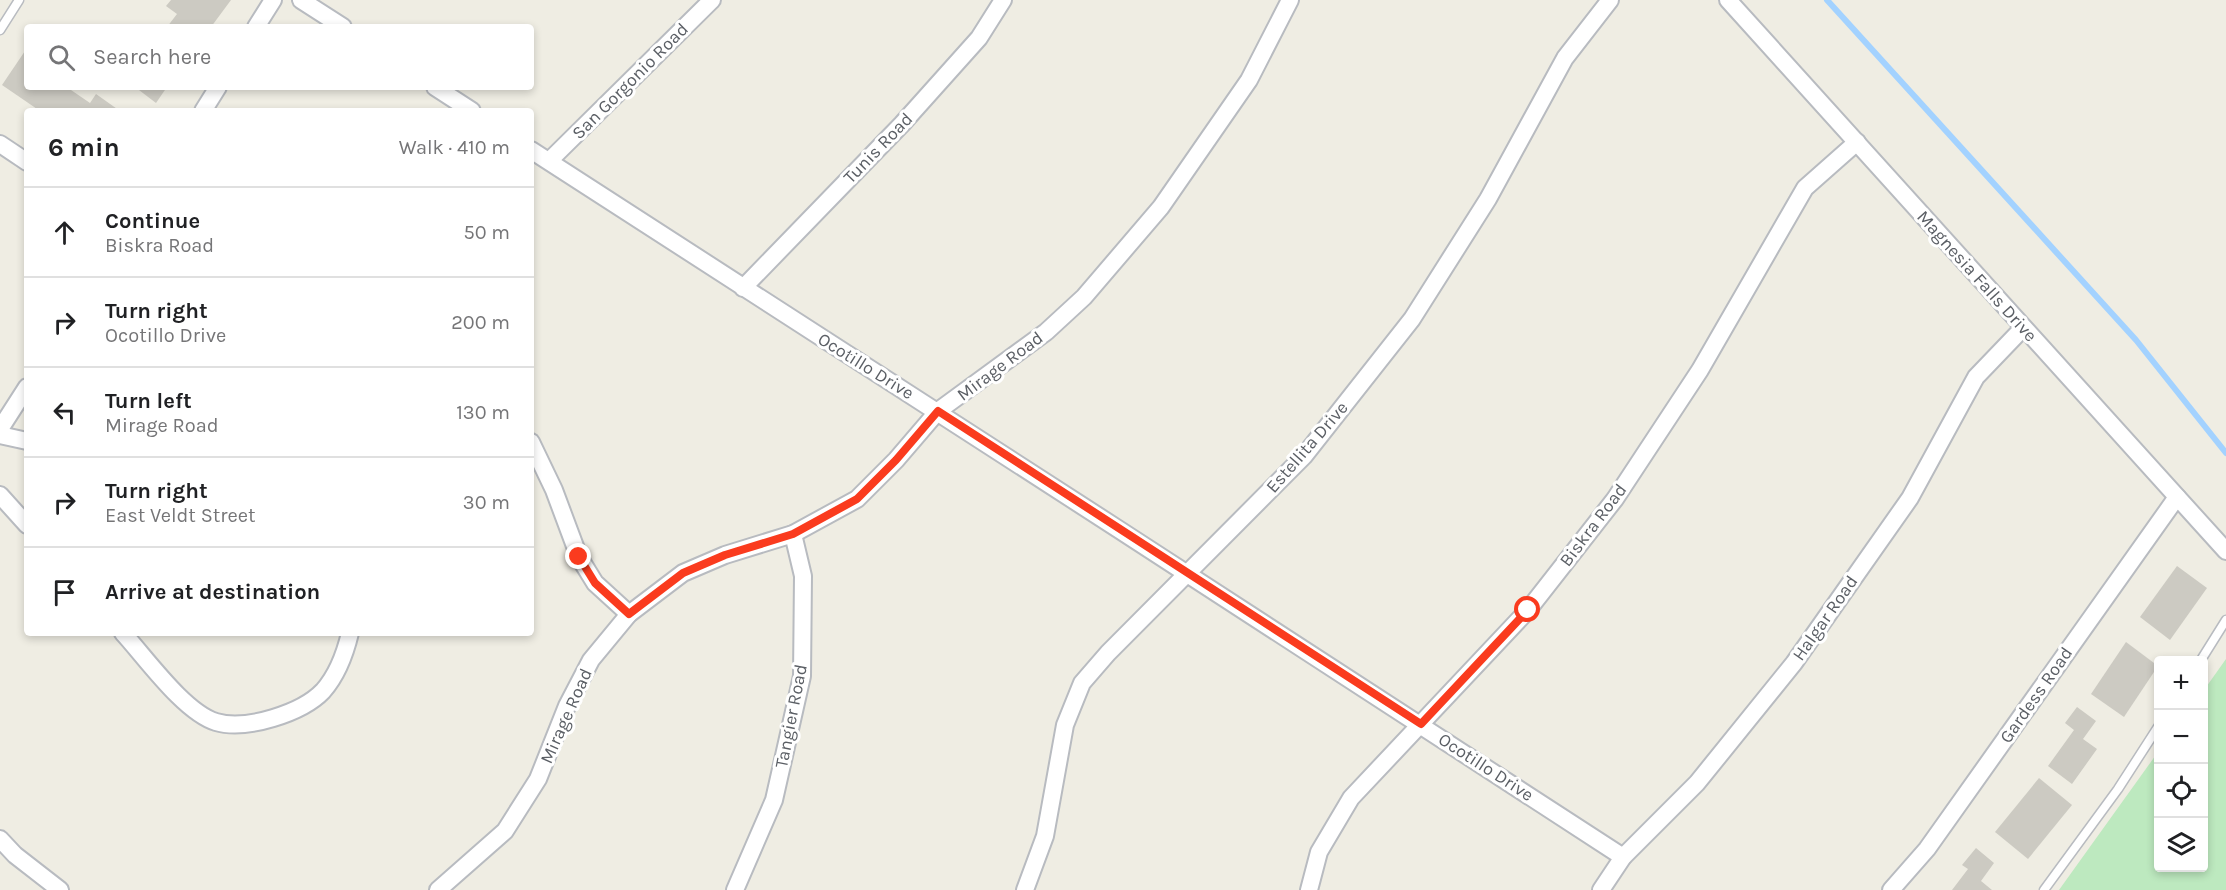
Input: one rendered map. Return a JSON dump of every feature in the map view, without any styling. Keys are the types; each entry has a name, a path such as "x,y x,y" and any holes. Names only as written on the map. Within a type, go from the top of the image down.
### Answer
{"street":[{"path":"258,24 273,0"},
{"path":"301,0 338,24"},
{"name":"San Gorgonio Road","path":"549,161 712,0"},
{"name":"Tunis Road","path":"743,288 909,115 979,38 1003,0"},
{"name":"Mirage Road","path":"438,890 505,831 538,778 567,706 591,660 629,614 683,573 725,555 793,534 857,499 896,460 938,411 1046,332 1084,297 1154,216 1249,80 1290,0"},
{"name":"Estellita Drive","path":"1025,890 1045,836 1065,725 1082,683 1108,653 1304,456 1412,319 1488,199 1565,58 1610,0"},
{"name":"Magnesia Falls Drive","path":"1728,0 2226,551"},
{"path":"205,108 216,90"},
{"path":"440,90 467,108"},
{"name":"Biskra Road","path":"1309,890 1319,852 1351,798 1528,610 1615,499 1700,370 1805,188 1857,142"},
{"path":"0,144 24,160"},
{"name":"Ocotillo Drive","path":"534,152 938,411 1623,857"},
{"name":"Halgar Road","path":"1601,890 1623,857 1697,783 1794,663 1910,498 1976,377 2023,328"},
{"path":"0,429 24,392"},
{"path":"0,435 24,440"},
{"path":"534,448 554,490 579,557 595,583 629,614"},
{"path":"0,495 24,522"},
{"name":"Gardess Road","path":"1891,890 1927,849 2177,497"},
{"name":"Tangier Road","path":"735,890 774,800 802,675 803,576 793,534"},
{"path":"126,636 189,706 216,722 250,724 289,714 322,691 344,658 349,636"},
{"path":"0,839 15,855 60,890"}],"lane":[{"path":"0,30 19,0"},
{"path":"2204,656 2226,620"},
{"path":"2044,890 2118,789 2154,734"}],"green space":[{"path":"2226,659 2226,890 2059,890 2154,758 2154,872 2208,872 2208,684"}],"building":[{"path":"171,0 231,0 213,24 169,24 177,14 166,6"},
{"path":"24,52 24,90 71,90 90,103 96,94 116,108 36,108 2,85"},
{"path":"139,90 165,90 156,103"},
{"path":"2177,566 2207,588 2170,640 2140,617"},
{"path":"2126,642 2154,663 2154,672 2124,717 2091,694"},
{"path":"2077,707 2096,721 2083,739 2097,749 2072,784 2048,766 2074,730 2065,723"},
{"path":"2039,778 2072,805 2028,859 1995,832"},
{"path":"1976,848 1994,863 1981,881 1992,890 1952,890 1968,869 1962,865"}],"waterway":[{"path":"1827,0 2136,340 2226,453"}],"route":[{"path":"579,557 595,583 629,614 683,573 725,555 793,534 857,499 896,460 938,411 1421,724 1528,610"}]}
